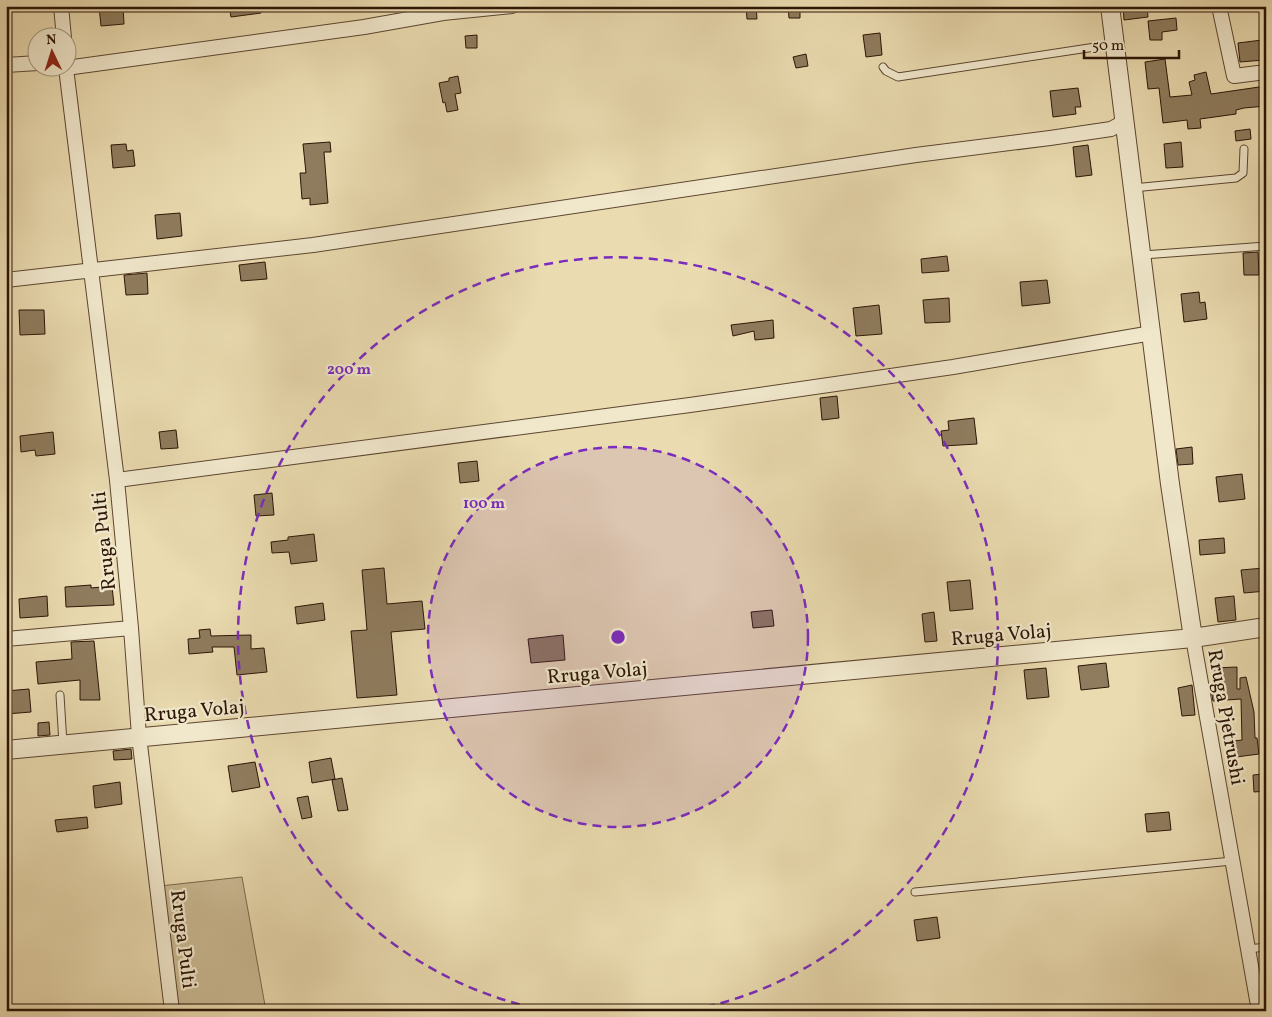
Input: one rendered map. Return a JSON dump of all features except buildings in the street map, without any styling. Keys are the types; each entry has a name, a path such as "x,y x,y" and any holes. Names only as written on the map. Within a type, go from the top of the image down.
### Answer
{"street":[{"path":"61,6 63,28"},
{"path":"78,66 364,27 443,13 512,6"},
{"path":"1110,6 1132,188 1193,638"},
{"path":"1219,6 1234,76 1266,72"},
{"path":"6,65 28,64"},
{"name":"Rruga Pulti","path":"67,78 117,480 139,736 172,1011"},
{"path":"6,280 91,272 313,245 916,155 1112,129 1124,122"},
{"path":"117,480 729,399 953,367 1152,333"},
{"name":"Rruga Volaj","path":"6,750 1193,638 1266,627"},
{"path":"6,639 131,628"},
{"name":"Rruga Pjetrushi","path":"1193,638 1258,1011"}],"lane":[{"path":"883,67 886,71 898,77 1115,44"},
{"path":"1132,188 1236,178 1243,173 1244,149"},
{"path":"1142,255 1266,246"},
{"path":"60,695 63,744"},
{"path":"915,892 1232,861"},
{"path":"1247,950 1266,947"}],"shaded area":[{"path":"242,877 266,1011 176,1011 160,886"}]}
